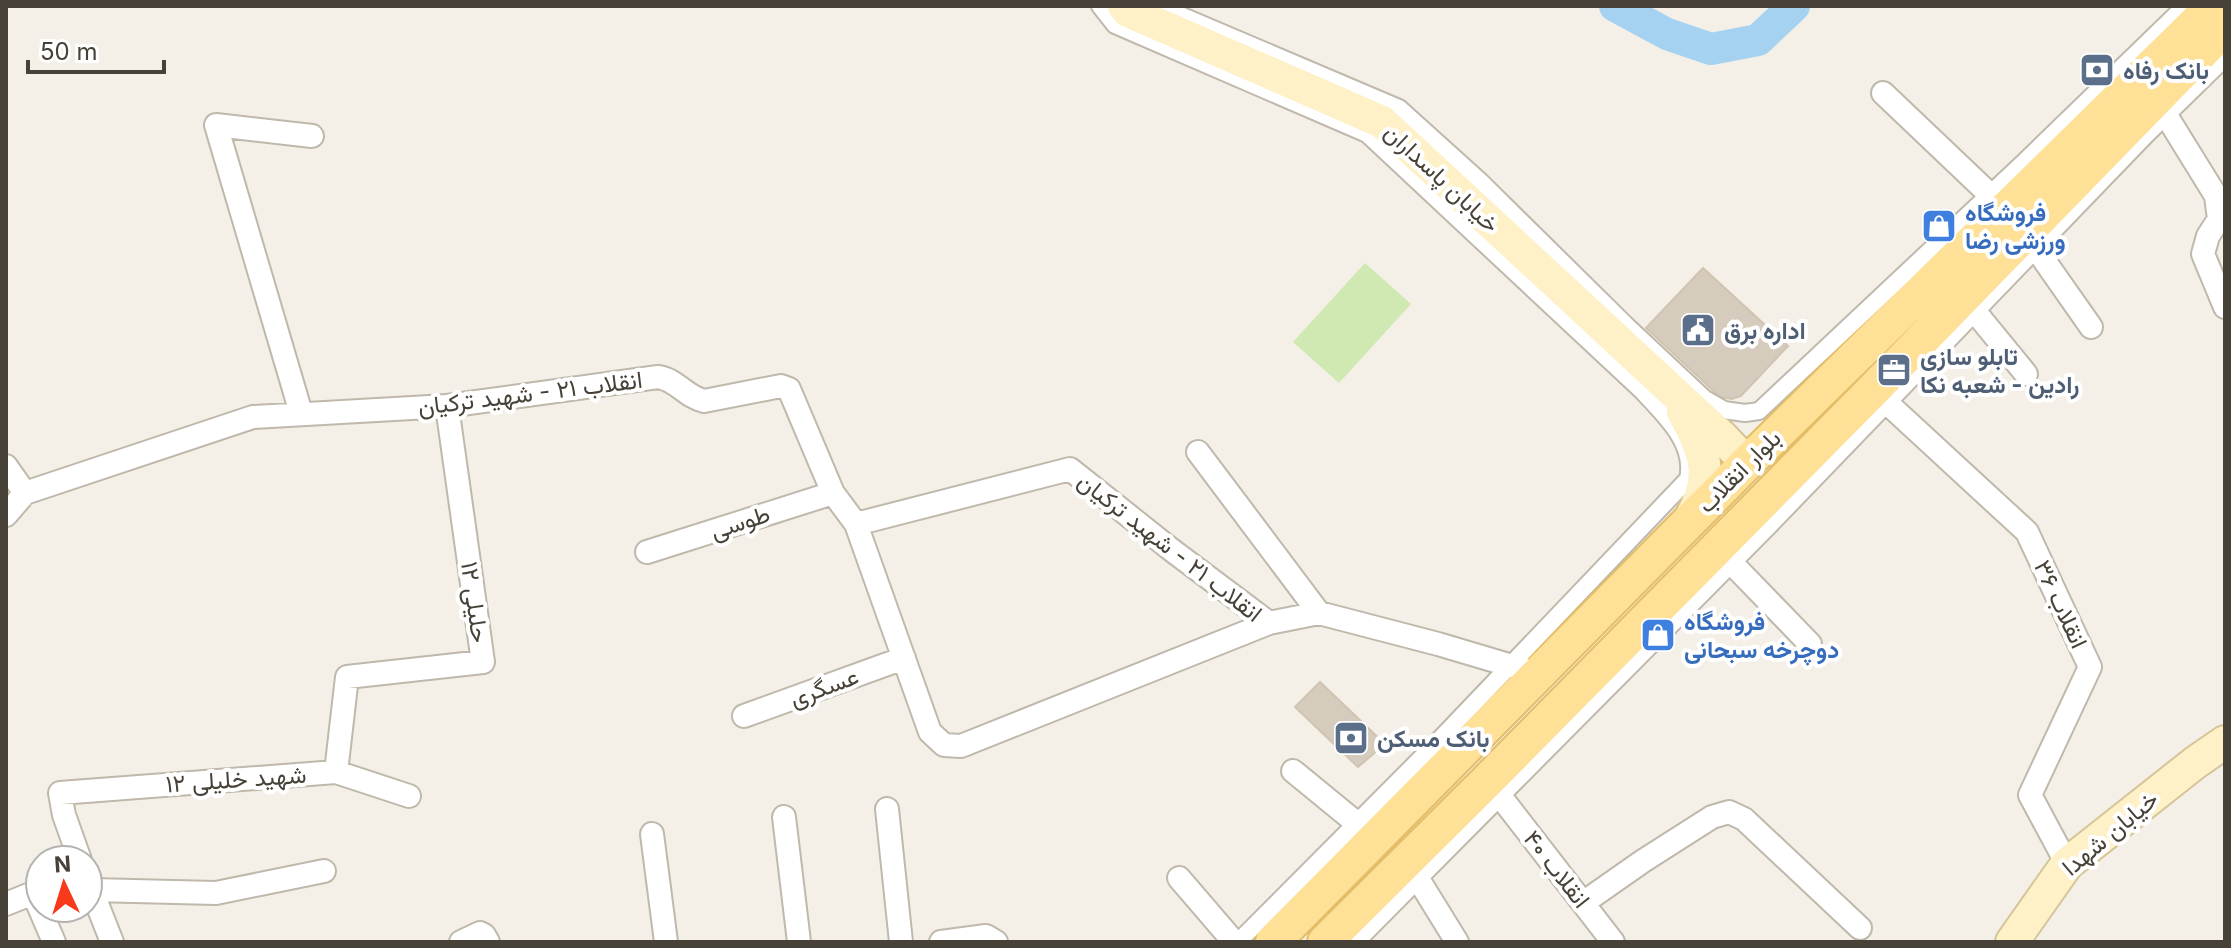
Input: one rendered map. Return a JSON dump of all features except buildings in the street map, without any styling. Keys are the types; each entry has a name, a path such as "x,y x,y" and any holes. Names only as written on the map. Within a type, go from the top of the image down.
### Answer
{"main road":[{"name":"خیابان پاسداران","path":"1124,6 1128,11 1382,122 1747,463"},
{"name":"بلوار انقلاب","path":"1325,942 1413,870 1724,554 1774,489 1880,396 1970,305 2014,222 2213,6"},
{"name":"بلوار انقلاب","path":"1273,942 1366,831 1524,670 2014,222 2161,107 2225,28"},
{"path":"1674,395 1703,455 1704,490 1689,521"},
{"path":"1747,463 1774,489"},
{"name":"خیابان شهدا","path":"2012,942 2067,864 2225,742"}],"street":[{"path":"1100,6 1115,25 1367,134 1642,391 1673,426 1687,451 1690,462 1688,479 1524,670"},
{"path":"1159,6 1399,108 1481,182 1705,399 1724,410 1745,413 1759,411 2014,222 2185,6"},
{"path":"2225,58 2161,107 2216,196 2219,219 2208,236 2203,254 2225,307"},
{"path":"1883,93 2014,222 2091,327"},
{"path":"301,413 216,125 312,136"},
{"path":"1970,305 2026,374"},
{"name":"انقلاب ۲۱ - شهید ترکیان","path":"25,493 253,417 447,406 658,377 667,378 697,400 704,401 781,386 789,389 833,493 856,524 1070,469 1269,623 1319,613 1524,670"},
{"path":"1356,942 1413,870 1500,796 1724,554 1769,526 1880,396"},
{"name":"انقلاب ۳۶","path":"1880,396 2027,532 2090,667 2030,795 2067,864"},
{"name":"حلیلی ۱۲","path":"336,772 347,677 483,662 447,406"},
{"path":"1198,452 1319,613"},
{"path":"6,466 25,493 6,515"},
{"name":"طوسی","path":"647,552 833,493"},
{"path":"856,524 930,732 944,745 961,746 1269,623"},
{"path":"1724,554 1810,644"},
{"name":"عسگری","path":"744,716 904,658"},
{"path":"1179,878 1236,942 1366,831 1293,771"},
{"name":"شهید خلیلی ۱۲","path":"74,844 60,793 336,772 409,796"},
{"name":"انقلاب ۴۰","path":"1500,796 1613,942"},
{"path":"887,809 901,942"},
{"path":"1583,903 1700,824 1729,812 1744,819 1860,928"},
{"path":"784,817 799,942"},
{"path":"652,834 666,942"},
{"path":"1413,870 1457,942"},
{"path":"104,887 216,893 324,871"},
{"path":"6,904 33,893 54,942"},
{"path":"104,922 112,942"},
{"path":"461,942 480,933 488,942"},
{"path":"941,942 986,936 996,942"}],"green space":[{"path":"1365,263 1411,304 1339,383 1293,342"}],"waterway":[{"path":"1615,6 1667,34 1711,49 1758,40 1794,6"}],"place":[{"name":"بانک رفاه","path":"2097,70"},
{"name":"فروشگاه ورزشی رضا","path":"1939,226"},
{"name":"اداره برق","path":"1698,330"},
{"name":"تابلو سازی رادین - شعبه نکا","path":"1894,370"},
{"name":"فروشگاه دوچرخه سبحانی","path":"1658,635"},
{"name":"بانک مسکن","path":"1351,738"}]}
